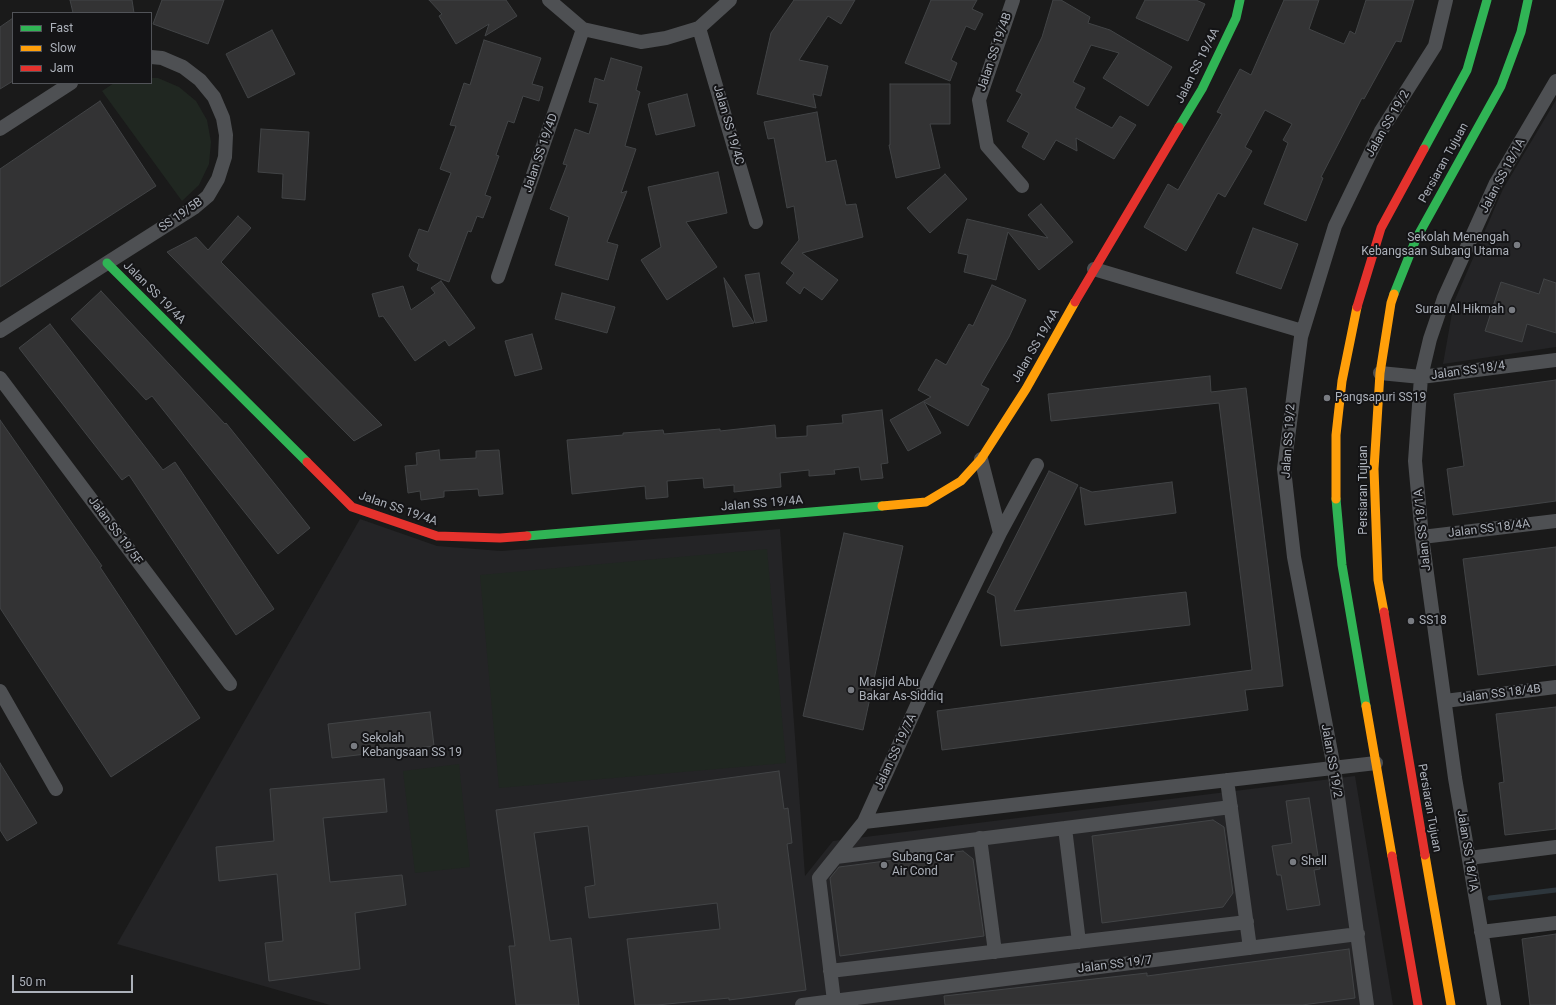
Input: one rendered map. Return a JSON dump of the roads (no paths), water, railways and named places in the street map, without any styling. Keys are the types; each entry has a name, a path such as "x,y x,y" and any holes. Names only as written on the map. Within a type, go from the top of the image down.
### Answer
{"main road":[{"name":"Jalan SS 19/4A","path":"107,263 352,507 437,536 500,538 926,502 962,481 981,459 1026,389 1094,269 1202,89 1236,18 1240,0"},
{"name":"Persiaran Tujuan","path":"1418,1005 1342,565 1336,509 1336,435 1342,381 1359,295 1381,228 1467,70 1487,0"},
{"name":"Persiaran Tujuan","path":"1451,1005 1378,580 1374,470 1380,373 1391,303 1416,239 1502,86 1521,32 1528,0"}],"street":[{"path":"549,0 583,29 640,42 666,38 699,28 730,0"},
{"name":"Jalan SS 19/4B","path":"1014,0 978,100 987,146 1022,186"},
{"name":"Jalan SS 19/2","path":"1358,934 1334,768 1294,557 1284,470 1292,394 1302,331 1335,226 1381,131 1435,46 1446,0"},
{"name":"Jalan SS 19/4C","path":"699,28 756,222"},
{"name":"Jalan SS 19/4D","path":"498,278 583,29"},
{"name":"SS 19/5B","path":"0,331 182,216 208,196 218,179 225,157 226,135 223,118 214,97 200,80 183,67 162,58 152,57"},
{"name":"Jalan SS 18/1A","path":"1494,1005 1468,858 1422,537 1416,462 1421,377 1430,339 1444,298 1496,184 1556,81"},
{"path":"0,129 69,84"},
{"path":"1094,269 1302,331"},
{"name":"Jalan SS 18/4","path":"1380,373 1421,377 1556,360"},
{"name":"Jalan SS 19/5F","path":"0,378 230,684"},
{"path":"981,459 1000,533"},
{"name":"Jalan SS 19/7A","path":"834,1001 819,878 864,822 927,683 1000,533 1037,465"},
{"name":"Jalan SS 18/4A","path":"1422,537 1556,521"},
{"name":"Jalan SS 18/4B","path":"1445,701 1556,688"},
{"path":"0,691 56,789"},
{"path":"864,822 1376,763"},
{"path":"1227,780 1250,948"},
{"path":"836,857 1231,807"},
{"path":"1065,828 1079,942"},
{"path":"980,838 995,952"},
{"path":"1468,858 1556,848"},
{"path":"830,972 1247,922"},
{"path":"1481,932 1556,923"},
{"path":"1358,934 1368,1005"},
{"name":"Jalan SS 19/7","path":"802,1005 834,1001 895,999 1358,934"}],"waterway":[{"path":"1490,898 1556,890"}],"place":[{"name":"Sekolah Menengah Kebangsaan Subang Utama","path":"1517,245"},
{"name":"Surau Al Hikmah","path":"1512,310"},
{"name":"Pangsapuri SS19","path":"1327,398"},
{"name":"SS18","path":"1411,621"},
{"name":"Masjid Abu Bakar As-Siddiq","path":"851,690"},
{"name":"Sekolah Kebangsaan SS 19","path":"354,746"},
{"name":"Shell","path":"1293,862"},
{"name":"Subang Car Air Cond","path":"884,865"}]}
